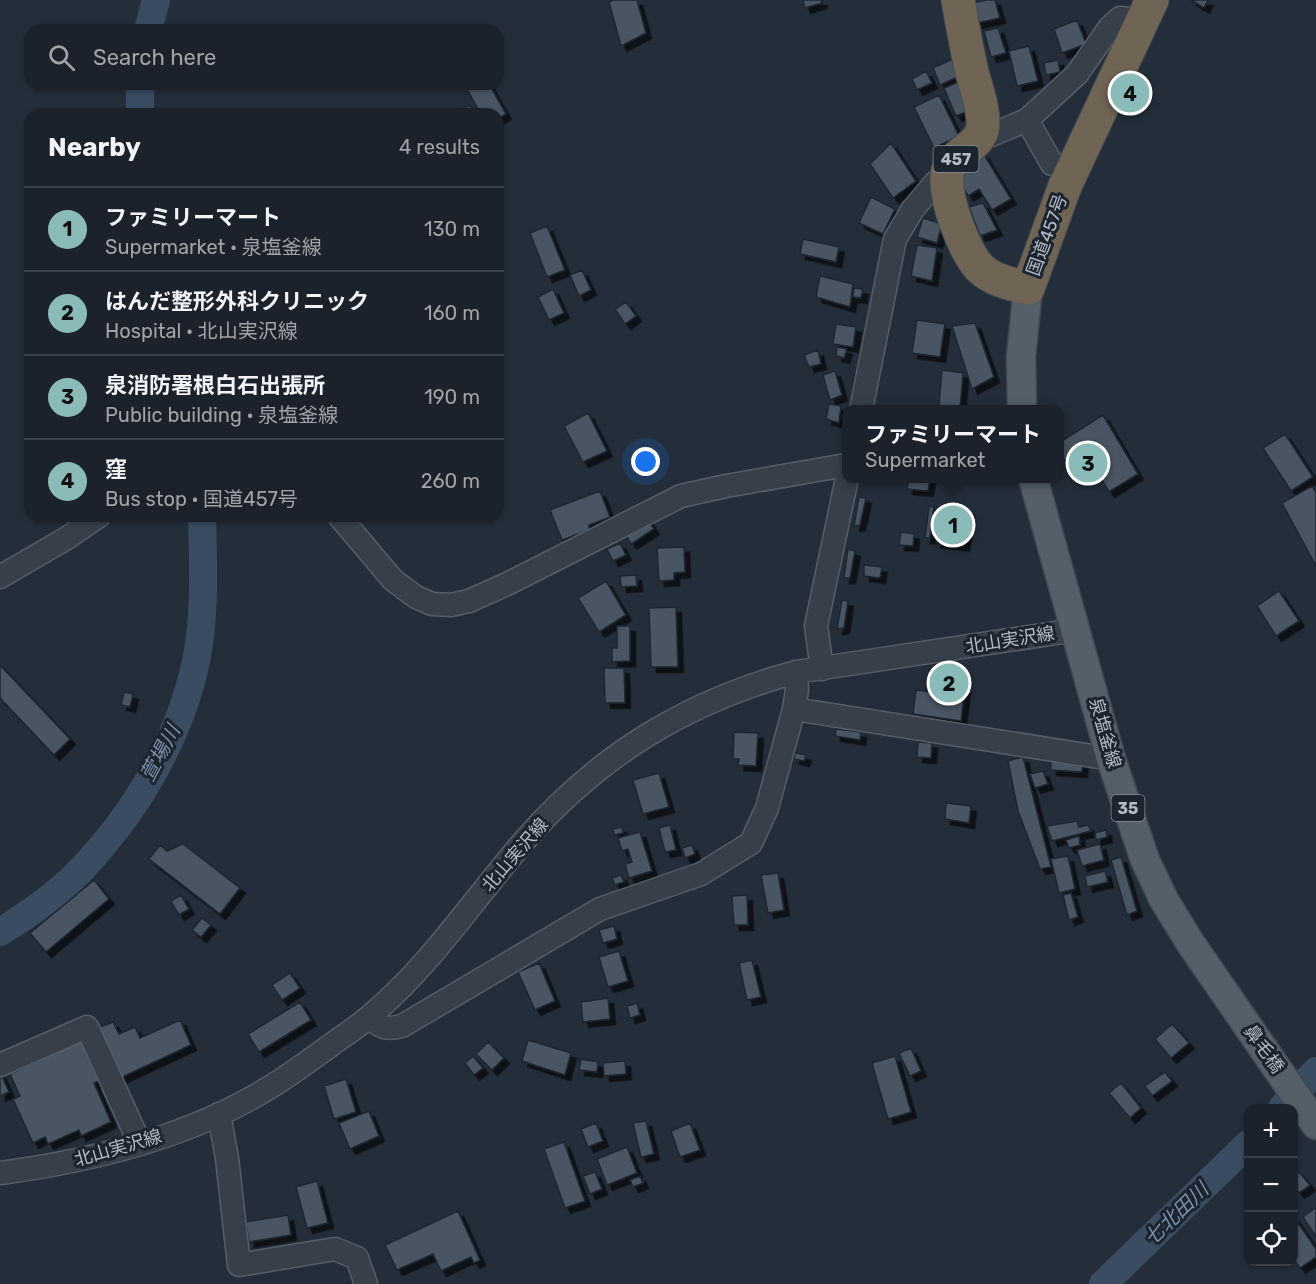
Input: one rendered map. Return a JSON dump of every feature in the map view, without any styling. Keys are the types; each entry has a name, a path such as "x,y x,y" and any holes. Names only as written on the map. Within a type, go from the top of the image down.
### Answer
{"highway":[{"name":"457","path":"946,174 950,165 977,141 983,120 958,0"},
{"name":"国道457号","path":"946,174 949,197 972,259 982,270 996,279 1028,288 1065,186 1147,10"}],"main road":[{"path":"1022,405 1021,357 1028,288"},
{"name":"泉塩釜線","path":"1034,483 1112,759 1145,860 1164,900 1211,972"},
{"name":"鼻毛橋","path":"1211,972 1316,1125"}],"street":[{"path":"977,141 1027,120 1077,74 1110,27 1120,18 1147,10"},
{"path":"1027,120 1052,164"},
{"path":"862,405 895,239 913,209 935,183 946,174"},
{"path":"344,522 393,580 416,597 432,604 451,605 469,601 507,584 681,496 842,466"},
{"path":"822,669 816,626 846,483"},
{"path":"0,577 90,522"},
{"name":"北山実沢線","path":"0,1173 39,1168 140,1144 219,1114 266,1090 369,1017 400,988 451,932 526,840 573,792 610,761 653,730 692,709 754,684 796,672 1076,630"},
{"path":"369,1017 379,1027 402,1026 600,909 701,874 750,843 767,808 794,709 797,690 796,672"},
{"path":"794,709 1112,759"},
{"path":"0,1065 87,1027 140,1144"},
{"path":"219,1114 227,1158 239,1265 335,1249 357,1258 366,1284"}],"building":[{"path":"637,0 646,33 621,46 609,2"},
{"path":"803,0 821,0 822,3 805,8"},
{"path":"995,0 1000,18 977,23 972,3"},
{"path":"1191,0 1208,0 1204,8"},
{"path":"1077,20 1086,44 1062,53 1054,29"},
{"path":"998,28 1006,53 991,57 984,31"},
{"path":"1029,46 1038,81 1017,86 1009,51"},
{"path":"955,58 962,75 940,85 933,68"},
{"path":"1058,60 1060,72 1046,75 1044,63"},
{"path":"926,71 932,83 917,90 912,79"},
{"path":"961,81 973,109 956,116 944,88"},
{"path":"467,90 492,90 503,108 478,108"},
{"path":"939,95 959,136 934,148 914,107"},
{"path":"891,143 916,181 893,198 870,164"},
{"path":"983,153 1011,199 992,210 979,189 968,196 957,177 969,170 966,164"},
{"path":"871,197 895,209 883,234 859,223"},
{"path":"983,203 997,230 980,236 969,207"},
{"path":"923,218 942,224 937,243 917,237"},
{"path":"547,226 565,270 547,277 530,233"},
{"path":"803,239 839,247 836,262 800,254"},
{"path":"917,245 937,248 932,281 911,276"},
{"path":"582,270 591,290 579,296 570,275"},
{"path":"820,276 853,284 850,307 816,297"},
{"path":"854,288 863,289 861,298 853,297"},
{"path":"553,289 564,313 549,320 538,297"},
{"path":"626,302 636,316 625,324 615,309"},
{"path":"917,320 945,324 940,357 912,353"},
{"path":"975,323 994,377 972,389 952,326"},
{"path":"836,324 856,327 853,347 833,344"},
{"path":"837,347 847,349 844,358 836,356"},
{"path":"818,350 821,364 809,367 804,355"},
{"path":"942,370 963,373 960,405 939,405"},
{"path":"835,371 842,395 830,400 823,375"},
{"path":"829,404 841,406 839,423 826,419"},
{"path":"588,413 607,451 583,462 564,426"},
{"path":"1103,415 1138,474 1109,492 1091,461 1070,471 1064,460 1064,439"},
{"path":"1285,434 1313,477 1291,491 1263,448"},
{"path":"908,483 929,483 928,491 907,489"},
{"path":"1312,486 1316,493 1316,566 1282,503"},
{"path":"600,491 610,517 589,525 589,530 562,540 550,510"},
{"path":"859,497 866,498 860,525 854,526"},
{"path":"934,506 930,538 925,538 929,507"},
{"path":"942,506 969,510 964,546 936,542"},
{"path":"647,518 654,529 631,544 624,532"},
{"path":"901,532 914,534 913,546 899,545"},
{"path":"620,543 626,555 613,561 607,549"},
{"path":"684,547 685,572 674,573 674,580 659,581 657,548"},
{"path":"848,549 855,551 850,578 844,578"},
{"path":"864,565 882,567 880,578 864,576"},
{"path":"636,575 637,586 621,587 620,576"},
{"path":"606,581 626,615 599,632 578,598"},
{"path":"1279,591 1299,621 1276,636 1257,606"},
{"path":"842,600 848,601 844,628 837,629"},
{"path":"676,607 678,667 651,667 649,608"},
{"path":"617,626 630,626 630,661 612,662 612,648 617,648"},
{"path":"0,665 70,739 54,755 0,698"},
{"path":"604,668 624,668 625,703 605,703"},
{"path":"932,684 965,688 961,721 913,714 916,690 931,692"},
{"path":"124,692 133,694 130,707 121,705"},
{"path":"836,729 861,732 860,740 835,736"},
{"path":"734,732 758,733 756,766 738,765 739,759 733,759"},
{"path":"918,742 932,743 931,758 917,757"},
{"path":"795,753 806,755 804,761 794,759"},
{"path":"1051,755 1083,757 1082,772 1051,770"},
{"path":"1023,757 1051,867 1040,869 1018,811 1008,761"},
{"path":"1043,771 1048,784 1035,788 1030,774"},
{"path":"659,773 669,807 643,814 633,780"},
{"path":"946,803 971,806 969,823 945,819"},
{"path":"1077,821 1079,827 1088,825 1091,831 1052,841 1047,826"},
{"path":"670,825 676,850 665,852 659,828"},
{"path":"622,827 623,833 614,835 613,829"},
{"path":"1106,830 1107,837 1096,840 1095,833"},
{"path":"640,832 652,871 629,878 625,864 632,862 628,849 622,851 618,838"},
{"path":"1079,836 1080,845 1069,848 1066,840"},
{"path":"183,844 240,888 220,914 149,859 160,845 167,851"},
{"path":"1100,844 1104,860 1082,866 1077,850"},
{"path":"692,845 695,854 685,858 682,848"},
{"path":"1068,856 1075,889 1059,893 1051,859"},
{"path":"1121,857 1137,911 1127,915 1111,860"},
{"path":"1105,871 1108,882 1087,887 1085,876"},
{"path":"778,873 784,910 768,913 761,875"},
{"path":"621,875 624,882 615,885 612,878"},
{"path":"94,880 109,899 46,952 30,933"},
{"path":"1071,893 1078,917 1069,920 1063,895"},
{"path":"181,895 189,909 179,915 171,901"},
{"path":"747,895 748,925 734,925 732,896"},
{"path":"202,918 211,925 201,937 192,930"},
{"path":"614,926 617,939 603,943 599,930"},
{"path":"619,951 628,981 608,987 599,957"},
{"path":"752,960 761,997 747,1000 739,963"},
{"path":"539,963 555,1001 535,1010 518,972"},
{"path":"290,973 300,988 282,1000 272,985"},
{"path":"608,998 610,1019 583,1022 581,1002"},
{"path":"300,1002 311,1020 259,1052 248,1034"},
{"path":"637,1003 640,1015 630,1018 627,1006"},
{"path":"180,1020 191,1045 118,1079 95,1029 113,1022 119,1034 135,1027 140,1038"},
{"path":"1172,1024 1189,1043 1171,1058 1155,1039"},
{"path":"528,1040 571,1053 565,1075 522,1061"},
{"path":"81,1041 99,1081 94,1083 111,1122 81,1136 79,1130 48,1144 45,1137 33,1143 13,1099 20,1096 10,1074"},
{"path":"488,1042 504,1058 492,1070 476,1054"},
{"path":"911,1048 921,1071 910,1076 899,1053"},
{"path":"473,1056 483,1068 474,1075 465,1063"},
{"path":"895,1056 911,1112 888,1119 872,1063"},
{"path":"581,1059 598,1062 597,1072 579,1070"},
{"path":"625,1061 626,1074 604,1076 603,1063"},
{"path":"0,1072 9,1092 0,1096"},
{"path":"1165,1072 1172,1081 1152,1096 1145,1086"},
{"path":"346,1079 356,1112 334,1119 324,1086"},
{"path":"1121,1083 1141,1108 1130,1118 1109,1093"},
{"path":"369,1111 379,1136 350,1149 339,1123"},
{"path":"646,1121 654,1154 641,1157 633,1123"},
{"path":"596,1123 603,1141 588,1147 581,1129"},
{"path":"690,1123 700,1150 680,1157 671,1131"},
{"path":"564,1142 585,1201 565,1208 544,1149"},
{"path":"627,1147 637,1173 607,1185 597,1159"},
{"path":"595,1172 602,1189 590,1194 583,1176"},
{"path":"1298,1173 1310,1185 1299,1193 1298,1192"},
{"path":"640,1176 643,1183 633,1187 630,1180"},
{"path":"317,1181 328,1223 307,1228 296,1187"},
{"path":"1316,1207 1316,1237 1303,1217"},
{"path":"458,1211 480,1260 474,1263 471,1257 441,1271 433,1254 397,1270 385,1245"},
{"path":"288,1215 291,1235 249,1242 246,1222"},
{"path":"1298,1223 1316,1249 1316,1257 1300,1268 1298,1265"}],"waterway":[{"name":"萱場川","path":"150,24 156,0"},
{"name":"萱場川","path":"140,90 140,108"},
{"name":"萱場川","path":"0,932 56,893 96,854 137,800 170,740 183,709 199,644 203,596 202,522"},
{"name":"七北田川","path":"1286,1104 1316,1071"},
{"name":"七北田川","path":"1103,1284 1244,1148"}],"place":[{"name":"窪","path":"1130,93"},
{"name":"泉消防署根白石出張所","path":"1088,463"},
{"name":"ファミリーマート","path":"953,525"},
{"name":"はんだ整形外科クリニック","path":"949,683"}]}
